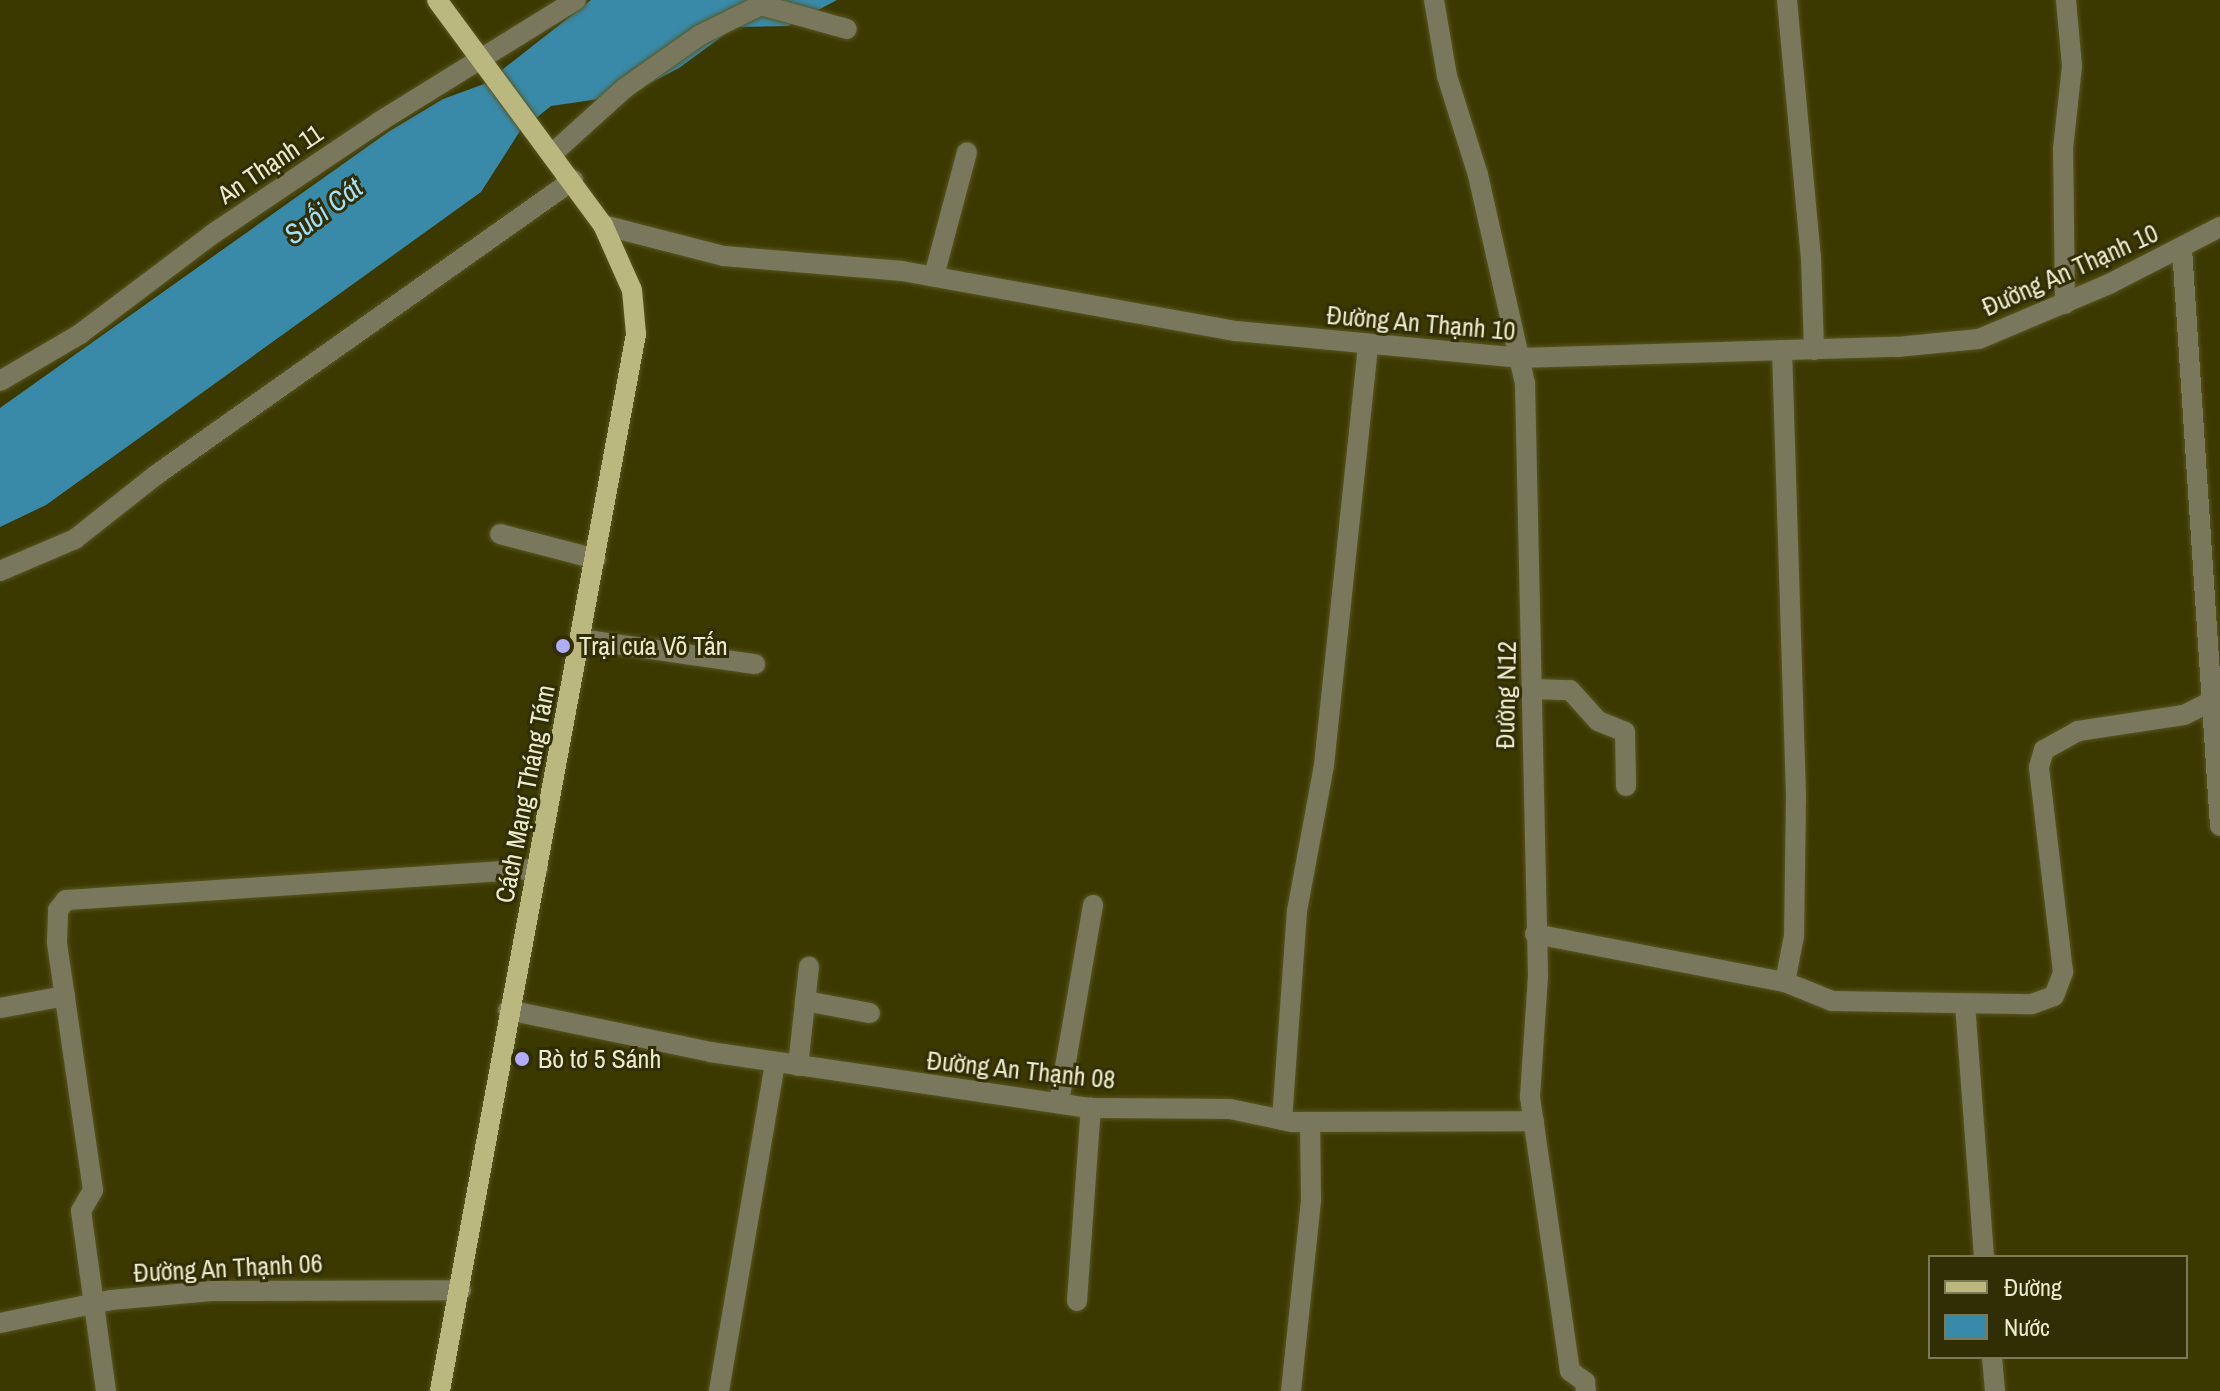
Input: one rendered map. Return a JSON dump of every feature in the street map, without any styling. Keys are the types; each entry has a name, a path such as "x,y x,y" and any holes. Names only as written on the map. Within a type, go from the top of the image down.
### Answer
{"main road":[{"path":"437,0 484,62"},
{"name":"Cách Mạng Tháng Tám","path":"440,1391 461,1290 508,1010 538,869 636,334 632,290 603,225 484,62"}],"street":[{"name":"An Thạnh 11","path":"0,381 69,342 214,233 576,0"},
{"name":"Đường N12","path":"1434,0 1447,76 1478,175 1519,358 1530,520 1534,1121 1570,1371 1585,1382 1586,1391"},
{"path":"1787,0 1811,258 1814,350"},
{"path":"2065,304 2063,149 2072,66 2066,0"},
{"path":"553,153 625,88 700,35 761,5 847,29"},
{"path":"934,276 967,152"},
{"path":"0,571 75,539 156,475 573,180"},
{"name":"Đường An Thạnh 10","path":"603,225 724,256 934,276 1236,331 1368,347 1519,358 1814,350 1979,339 2065,304 2220,227"},
{"path":"2182,248 2217,698 2220,826"},
{"path":"1282,1120 1297,911 1324,765 1368,347"},
{"path":"1782,350 1796,796 1794,936 1785,982"},
{"path":"500,534 596,559"},
{"path":"581,639 755,664"},
{"path":"1532,689 1570,690 1598,721 1625,732 1626,786"},
{"path":"1535,934 1785,982 1832,1001 2032,1004 2060,988 2039,767 2044,750 2078,731 2184,715 2217,698"},
{"path":"106,1391 81,1211 93,1190 57,942 58,910 66,900 538,869"},
{"path":"1059,1102 1093,905"},
{"path":"798,1066 809,967"},
{"path":"0,1008 65,996"},
{"path":"805,1001 870,1013"},
{"path":"1965,1004 1984,1255"},
{"name":"Đường An Thạnh 08","path":"508,1010 798,1066 1091,1108 1230,1109 1282,1120 1310,1122 1534,1121"},
{"path":"719,1391 775,1062"},
{"path":"1077,1301 1091,1108"},
{"path":"1291,1391 1310,1215 1310,1122"},
{"name":"Đường An Thạnh 06","path":"0,1323 93,1304 212,1291 461,1290"},
{"path":"1992,1359 1995,1391"}],"water":[{"name":"Suối Cát","path":"591,0 837,0 788,26 735,27 679,68 627,95 551,106 520,131 481,192 46,505 0,527 0,408 388,132 443,99 484,84"}],"place":[{"name":"Trại cưa Võ Tấn","path":"563,646"},
{"name":"Bò tơ 5 Sánh","path":"522,1059"}]}
